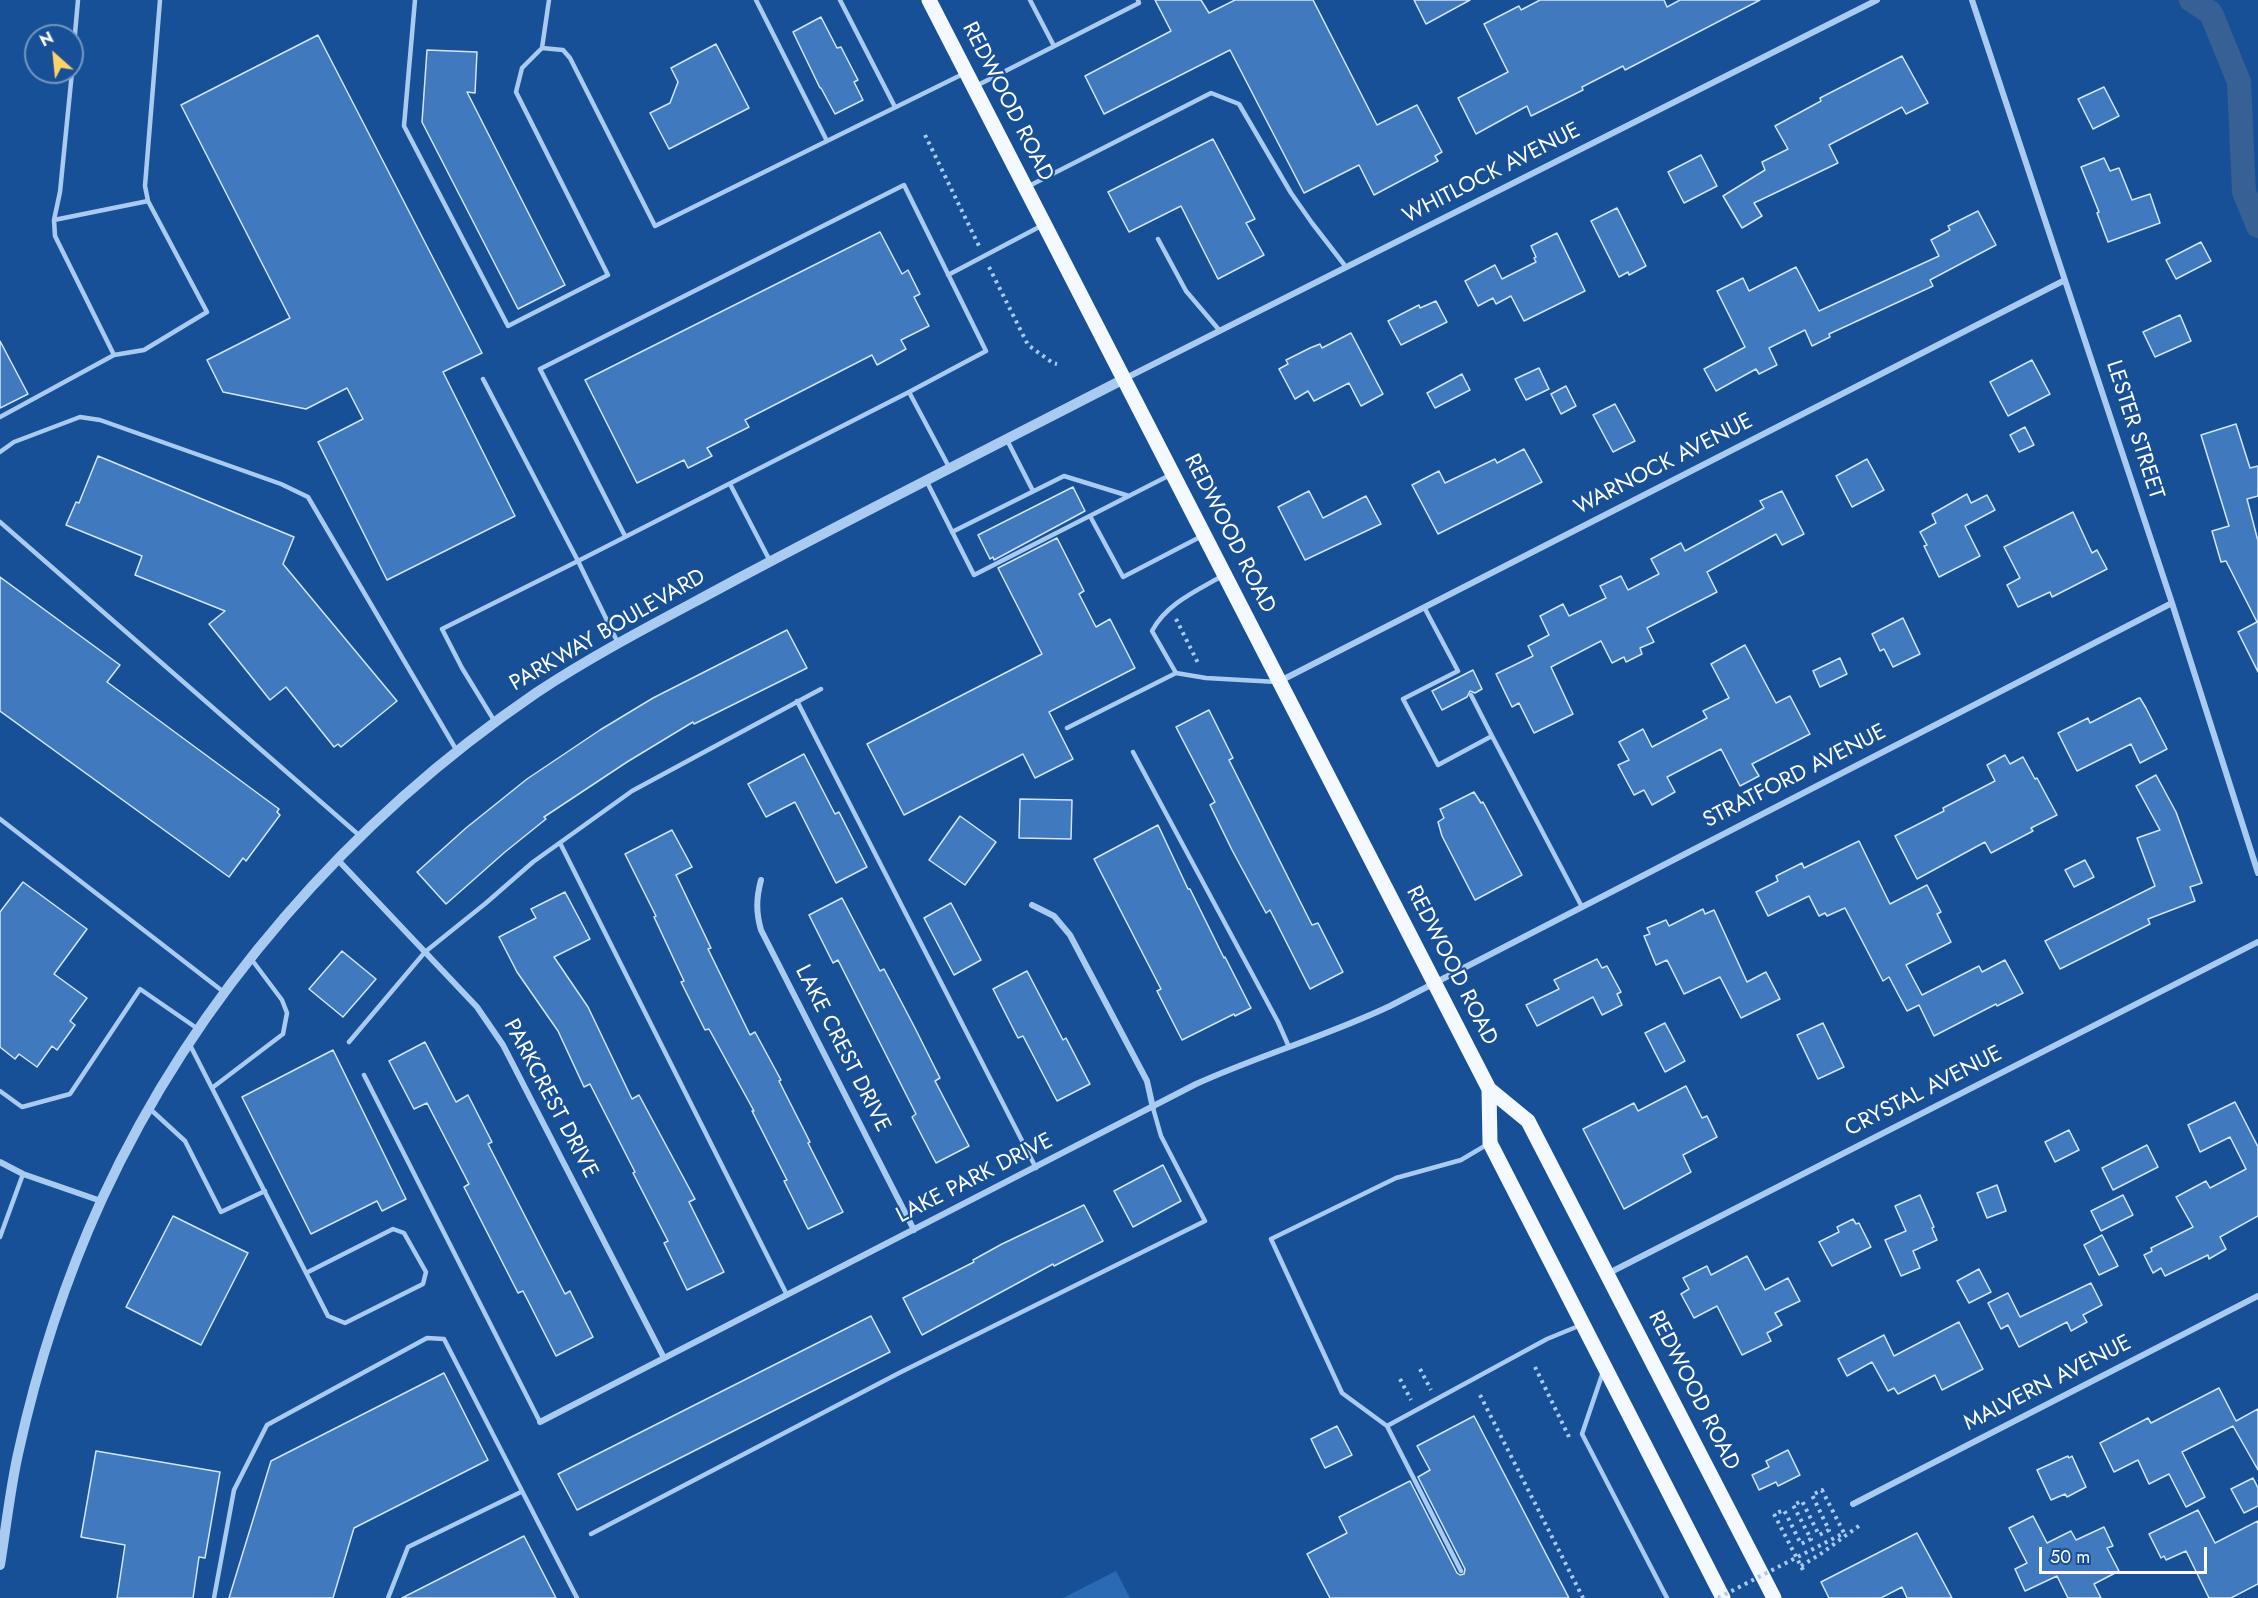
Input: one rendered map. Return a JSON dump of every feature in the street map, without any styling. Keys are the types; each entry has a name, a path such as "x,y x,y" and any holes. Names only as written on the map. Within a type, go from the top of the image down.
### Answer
{"main road":[{"name":"REDWOOD ROAD","path":"929,0 1489,1089 1528,1121 1774,1598"},
{"name":"REDWOOD ROAD","path":"1489,1089 1490,1143 1723,1598"}],"street":[{"name":"WHITLOCK AVENUE","path":"1124,379 1876,0"},
{"name":"LESTER STREET","path":"1972,0 2172,603 2258,873"},
{"name":"WARNOCK AVENUE","path":"1279,682 2065,280"},
{"name":"PARKWAY BOULEVARD","path":"0,1565 18,1455 31,1404 64,1294 101,1201 149,1108 189,1043 250,958 337,860 457,752 495,722 578,666 925,479 1124,379"},
{"name":"STRATFORD AVENUE","path":"1434,983 2172,603"},
{"name":"PARKCREST DRIVE","path":"337,860 477,1007 503,1045 664,1358"},
{"name":"LAKE CREST DRIVE","path":"761,880 756,896 756,912 761,930 914,1230"},
{"path":"1032,904 1054,916 1070,935 1147,1080 1153,1108"},
{"name":"CRYSTAL AVENUE","path":"1607,1274 2258,942"},
{"name":"LAKE PARK DRIVE","path":"540,1422 1230,1069 1348,1026 1434,983"},
{"path":"0,1161 24,1174 101,1201"},
{"name":"MALVERN AVENUE","path":"1853,1504 2258,1296"}],"lane":[{"path":"76,24 78,0"},
{"path":"0,417 114,355 144,350 207,312 148,201 145,186 160,0"},
{"path":"415,0 404,126 508,326 608,275 516,92 522,68 542,48 549,0"},
{"path":"756,0 827,141"},
{"path":"840,0 895,107"},
{"path":"1030,0 1054,46"},
{"path":"974,87 1138,1"},
{"path":"542,48 563,50 570,58 656,226 966,72"},
{"path":"71,84 60,192 54,220 55,236 114,355"},
{"path":"1026,188 1211,93 1239,104 1296,200 1346,267"},
{"path":"495,722 462,668 442,629 909,392 986,351 904,185 540,369 625,536"},
{"path":"54,220 148,201"},
{"path":"948,275 1044,225"},
{"path":"1158,239 1186,291 1220,331"},
{"path":"483,379 618,643"},
{"path":"909,392 950,467"},
{"path":"0,452 14,442 80,417 100,420 281,484 308,497 457,752"},
{"path":"1006,439 1033,491"},
{"path":"925,479 974,575 1172,474"},
{"path":"952,532 1064,476 1129,496"},
{"path":"730,483 770,561"},
{"path":"1090,516 1123,577 1204,535"},
{"path":"0,522 360,837"},
{"path":"1176,673 1152,631 1158,619 1170,607 1224,574"},
{"path":"1424,607 1461,677"},
{"path":"1458,671 1403,699 1437,765 1492,736"},
{"path":"1068,728 1176,673 1206,678 1279,682"},
{"path":"349,1042 425,952 533,862 632,791 821,689"},
{"path":"1471,695 1582,907"},
{"path":"797,702 1036,1168"},
{"path":"1133,752 1278,1022 1289,1047"},
{"path":"0,819 225,993"},
{"path":"560,843 787,1295"},
{"path":"212,1088 283,1034 287,1013 282,1000 250,958"},
{"path":"0,1090 22,1107 70,1094 140,989 199,1030"},
{"path":"189,1043 265,1191 306,1273 328,1316 345,1323 423,1284 426,1272 404,1233 393,1229 306,1273"},
{"path":"364,1075 540,1422"},
{"path":"149,1108 185,1141 220,1212 265,1191"},
{"path":"591,1534 901,1372 1205,1221 1161,1136 1153,1108"},
{"path":"1461,1571 1387,1426 1342,1393 1272,1239 1396,1179 1461,1160 1490,1143"},
{"path":"0,1237 24,1174"},
{"path":"1387,1426 1547,1339 1583,1324"},
{"path":"214,1598 234,1490 267,1425 427,1338 444,1339 577,1598"},
{"path":"1605,1367 1582,1434 1667,1598"},
{"path":"388,1598 408,1547 521,1492"}],"path":[{"path":"1170,607 1206,678"},
{"path":"1535,1367 1571,1441"},
{"path":"1420,1369 1431,1391"},
{"path":"1400,1378 1411,1400"},
{"path":"1480,1395 1583,1598"},
{"path":"1718,1598 1844,1533 1821,1490 1812,1495 1829,1530 1819,1535 1802,1500 1793,1505 1810,1539 1801,1544 1784,1509 1774,1514 1802,1568 1860,1526"}],"shaded area":[{"path":"1116,1571 1130,1598 1063,1598"}],"building":[{"path":"1155,0 1201,0 1209,13 1235,0 1313,0 1377,125 1417,105 1442,152 1435,156 1438,161 1374,195 1359,165 1304,193 1230,50 1104,114 1085,76 1171,31"},
{"path":"1414,0 1470,0 1426,24"},
{"path":"1540,0 1664,0 1667,7 1680,0 1760,0 1625,70 1623,66 1582,87 1583,90 1531,116 1527,106 1476,134 1458,98 1508,72 1484,24 1519,6 1521,10"},
{"path":"821,17 837,48 841,47 858,80 854,82 863,100 835,114 793,32"},
{"path":"318,35 482,353 443,372 515,516 387,580 318,442 363,419 347,388 306,409 223,392 207,360 290,318 181,105"},
{"path":"716,44 749,108 669,149 650,113 670,103 678,82 671,68"},
{"path":"427,50 477,52 475,93 467,92 565,285 518,309 422,122"},
{"path":"1902,56 1928,103 1906,114 1902,107 1829,145 1838,163 1754,203 1762,216 1742,228 1723,196 1765,170 1762,162 1788,149 1775,126 1821,101 1820,98"},
{"path":"2104,87 2119,116 2093,129 2078,99"},
{"path":"1213,139 1255,219 1246,223 1264,255 1218,279 1181,206 1129,232 1108,192"},
{"path":"1701,155 1717,186 1684,203 1668,172"},
{"path":"2104,158 2110,171 2119,168 2132,200 2150,194 2160,223 2108,242 2081,167"},
{"path":"1617,208 1646,266 1629,275 1628,272 1619,277 1591,221"},
{"path":"1978,211 1996,245 1930,280 1933,286 1829,334 1830,337 1812,346 1805,330 1769,348 1777,365 1759,374 1756,369 1716,391 1704,369 1745,347 1717,291 1743,278 1749,291 1796,267 1819,311 1939,256 1931,240 1950,230 1948,226"},
{"path":"880,232 902,274 908,270 920,294 914,297 929,326 901,340 906,349 877,365 872,355 745,420 749,427 707,448 712,456 688,468 684,460 637,483 585,380"},
{"path":"1557,233 1585,291 1524,321 1511,296 1496,304 1493,298 1478,306 1465,281 1495,265 1502,279 1536,262 1531,246"},
{"path":"2201,242 2211,261 2176,279 2166,260"},
{"path":"1436,301 1447,322 1401,345 1388,321 1419,305 1420,308"},
{"path":"2180,315 2191,341 2155,357 2143,332"},
{"path":"1351,333 1383,394 1361,406 1349,383 1314,401 1308,391 1295,399 1279,369 1288,364 1286,360 1320,344 1322,348"},
{"path":"0,341 28,394 0,408"},
{"path":"2032,360 2050,394 2008,416 1990,382"},
{"path":"1539,368 1549,389 1526,400 1515,379"},
{"path":"1462,374 1470,390 1435,408 1427,393"},
{"path":"1566,386 1576,406 1561,414 1551,394"},
{"path":"1615,404 1635,441 1613,452 1593,415"},
{"path":"2236,424 2250,468 2258,466 2258,496 2247,499 2258,541 2258,672 2238,632 2257,622 2226,561 2221,562 2212,531 2229,526 2201,435"},
{"path":"2025,427 2034,445 2019,452 2010,435"},
{"path":"1524,449 1542,482 1438,534 1412,485 1439,471 1445,483 1495,459 1497,463"},
{"path":"98,456 294,537 283,564 397,701 341,747 338,744 334,747 286,687 270,700 209,624 225,611 135,575 142,556 66,525 76,502 79,503"},
{"path":"1867,459 1884,490 1852,507 1836,476"},
{"path":"1073,487 1085,511 994,560 993,557 990,559 978,535"},
{"path":"1309,491 1323,518 1366,496 1381,524 1305,560 1278,507"},
{"path":"1782,491 1804,534 1782,545 1776,534 1707,572 1717,592 1647,628 1654,642 1640,648 1642,654 1626,662 1624,657 1612,663 1601,641 1551,667 1573,714 1534,733 1519,703 1512,707 1496,674 1533,656 1528,646 1549,635 1540,616 1563,604 1569,616 1606,598 1600,586 1621,576 1628,590 1659,574 1651,559 1681,543 1685,551 1764,508 1760,501"},
{"path":"1967,494 1971,503 1987,495 1995,510 1965,526 1980,556 1939,577 1920,532 1936,523 1932,514"},
{"path":"2073,512 2092,553 2097,550 2107,569 2052,597 2050,592 2018,607 2007,585 2020,578 2004,547"},
{"path":"1057,538 1084,591 1079,594 1096,627 1110,619 1135,668 1049,712 1073,759 1035,778 1023,754 904,815 867,744 1042,654 998,568"},
{"path":"0,577 120,665 107,682 279,809 277,812 280,815 246,861 243,858 229,877 0,711"},
{"path":"1903,618 1920,654 1893,667 1884,649 1880,651 1872,634"},
{"path":"787,630 807,668 694,724 693,722 627,762 544,817 546,819 446,904 417,872 466,828 527,779 600,730 653,698"},
{"path":"1745,645 1776,703 1790,696 1810,734 1752,764 1759,776 1740,786 1721,749 1667,777 1675,792 1652,805 1644,790 1634,795 1618,765 1629,760 1619,742 1643,729 1652,747 1707,718 1703,711 1729,698 1711,664"},
{"path":"1840,658 1847,674 1820,687 1813,671"},
{"path":"1473,670 1482,689 1475,693 1470,691 1467,697 1442,710 1432,691"},
{"path":"2140,698 2167,749 2140,763 2131,744 2077,771 2058,733 2088,718 2090,723"},
{"path":"1209,710 1233,758 1229,760 1312,925 1318,923 1343,972 1310,989 1270,910 1266,913 1232,850 1210,805 1215,802 1176,727"},
{"path":"804,754 835,814 839,812 867,867 836,883 795,802 766,817 748,784"},
{"path":"2005,755 2010,764 2023,757 2057,815 2031,828 2033,831 1991,853 1985,842 1917,879 1895,836 1995,781 1987,765"},
{"path":"2156,775 2176,812 2202,883 2190,887 2195,901 2148,919 2150,924 2060,969 2045,941 2155,886 2137,838 2160,830 2136,786"},
{"path":"1474,792 1481,803 1483,802 1522,875 1475,900 1442,836 1438,822 1444,818 1440,809"},
{"path":"1020,799 1072,800 1071,839 1019,838"},
{"path":"960,816 996,842 965,885 929,860"},
{"path":"1158,825 1188,889 1251,1008 1182,1040 1157,991 1161,989 1094,859"},
{"path":"672,830 692,867 676,875 711,948 708,949 750,1035 755,1032 781,1080 779,1081 810,1142 808,1143 843,1212 808,1229 784,1181 787,1180 752,1111 754,1111 709,1029 705,1030 681,982 684,981 654,917 656,916 625,854"},
{"path":"1859,841 1890,904 1927,885 1941,912 1937,914 1951,942 1906,965 1922,995 1979,966 1982,972 2005,960 2023,993 1997,1006 1996,1004 1934,1036 1919,1005 1907,1011 1889,977 1883,981 1845,908 1827,916 1825,913 1819,916 1809,896 1768,916 1756,892 1778,881 1776,876 1802,863 1804,868"},
{"path":"2085,860 2094,877 2074,887 2065,870"},
{"path":"23,882 87,929 54,974 87,998 70,1021 75,1025 57,1050 52,1046 37,1067 19,1054 15,1059 0,1047 0,912"},
{"path":"565,892 590,939 554,957 588,1007 632,1099 639,1095 695,1199 689,1202 724,1272 687,1290 664,1243 668,1241 590,1084 584,1087 558,1031 517,972 499,937 536,918 531,909"},
{"path":"842,898 880,971 884,969 915,1028 940,1078 935,1081 969,1146 936,1163 912,1117 916,1114 838,960 833,963 809,915"},
{"path":"951,903 981,960 954,975 924,918"},
{"path":"1703,909 1705,914 1714,910 1747,982 1766,972 1780,999 1741,1018 1720,977 1684,994 1667,960 1656,965 1644,936 1650,934 1647,928 1666,920 1669,926"},
{"path":"342,951 376,979 343,1017 309,989"},
{"path":"1597,959 1602,968 1607,966 1621,992 1617,994 1622,1005 1602,1015 1593,997 1537,1026 1526,1005 1559,989 1554,980"},
{"path":"1027,971 1063,1040 1066,1038 1090,1084 1057,1101 1023,1036 1018,1038 993,989"},
{"path":"1665,1023 1685,1061 1665,1072 1645,1033"},
{"path":"1823,1023 1844,1067 1818,1079 1797,1035"},
{"path":"425,1042 456,1102 468,1095 492,1142 488,1144 565,1294 570,1291 593,1337 556,1356 523,1291 518,1293 464,1187 469,1184 427,1103 414,1109 389,1061"},
{"path":"333,1050 406,1199 382,1211 377,1201 311,1234 242,1097"},
{"path":"1686,1086 1702,1118 1707,1116 1717,1137 1683,1155 1691,1172 1624,1209 1583,1129 1634,1103 1638,1111"},
{"path":"2235,1102 2258,1147 2258,1216 2220,1237 2226,1249 2209,1259 2208,1255 2165,1276 2161,1268 2153,1273 2144,1255 2152,1251 2151,1248 2193,1227 2176,1197 2206,1181 2210,1188 2246,1169 2230,1137 2200,1152 2188,1125"},
{"path":"2069,1130 2079,1150 2055,1162 2045,1142"},
{"path":"2147,1145 2158,1167 2113,1190 2102,1168"},
{"path":"1163,1165 1181,1201 1133,1227 1114,1191"},
{"path":"1997,1185 2006,1211 1987,1218 1977,1193"},
{"path":"1920,1195 1937,1240 1913,1251 1920,1268 1901,1276 1885,1240 1906,1231 1895,1206"},
{"path":"2123,1195 2133,1215 2101,1231 2091,1211"},
{"path":"1084,1205 1103,1241 1054,1266 1053,1264 922,1335 903,1298 974,1262 973,1260 1002,1244"},
{"path":"173,1216 248,1253 201,1345 126,1307"},
{"path":"1853,1219 1856,1224 1859,1223 1871,1247 1832,1266 1819,1242 1839,1232 1837,1227"},
{"path":"2102,1235 2118,1266 2099,1275 2084,1245"},
{"path":"1747,1256 1765,1290 1788,1278 1800,1301 1775,1313 1782,1325 1767,1333 1771,1341 1742,1355 1717,1306 1694,1318 1681,1294 1689,1289 1683,1278 1707,1266 1711,1275"},
{"path":"1979,1269 1991,1292 1969,1303 1957,1281"},
{"path":"2091,1283 2102,1305 2083,1315 2087,1322 2071,1331 2067,1322 2019,1347 2008,1325 2001,1329 1988,1303 2008,1293 2020,1317"},
{"path":"871,1316 890,1352 577,1510 558,1474"},
{"path":"1959,1322 1983,1369 1942,1390 1935,1375 1898,1394 1894,1388 1888,1391 1872,1362 1847,1376 1838,1359 1884,1335 1894,1356"},
{"path":"444,1373 488,1460 354,1528 333,1598 229,1598 271,1461"},
{"path":"2219,1388 2236,1421 2258,1409 2258,1470 2233,1426 2182,1452 2205,1497 2186,1507 2169,1474 2149,1484 2138,1460 2114,1472 2100,1443 2148,1418 2151,1423"},
{"path":"1474,1416 1569,1598 1330,1598 1307,1554 1347,1533 1339,1517 1410,1481 1457,1573 1464,1574 1465,1569 1418,1477 1430,1470 1417,1446"},
{"path":"1337,1426 1352,1455 1325,1468 1311,1439"},
{"path":"1788,1450 1800,1475 1778,1486 1776,1482 1759,1490 1752,1475 1769,1467 1766,1461"},
{"path":"96,1451 220,1472 205,1558 199,1557 193,1598 117,1598 125,1545 81,1537"},
{"path":"2068,1456 2069,1458 2072,1456 2086,1487 2067,1497 2065,1494 2051,1500 2037,1470"},
{"path":"2253,1478 2258,1488 2258,1506 2244,1513 2231,1489"},
{"path":"2198,1510 2215,1543 2258,1521 2258,1584 2231,1598 2209,1598 2186,1551 2166,1560 2164,1556 2161,1558 2149,1534"},
{"path":"2033,1516 2047,1543 2071,1531 2076,1540 2104,1527 2113,1546 2107,1548 2119,1571 2094,1584 2101,1598 2068,1598 2057,1576 2025,1591 2015,1569 2027,1563 2009,1528"},
{"path":"1917,1533 1952,1598 1907,1598 1902,1587 1881,1598 1829,1598 1821,1582"},
{"path":"524,1536 556,1598 402,1598"}],"waterway":[{"path":"2191,0 2211,13 2239,82 2244,192 2258,226"}]}
